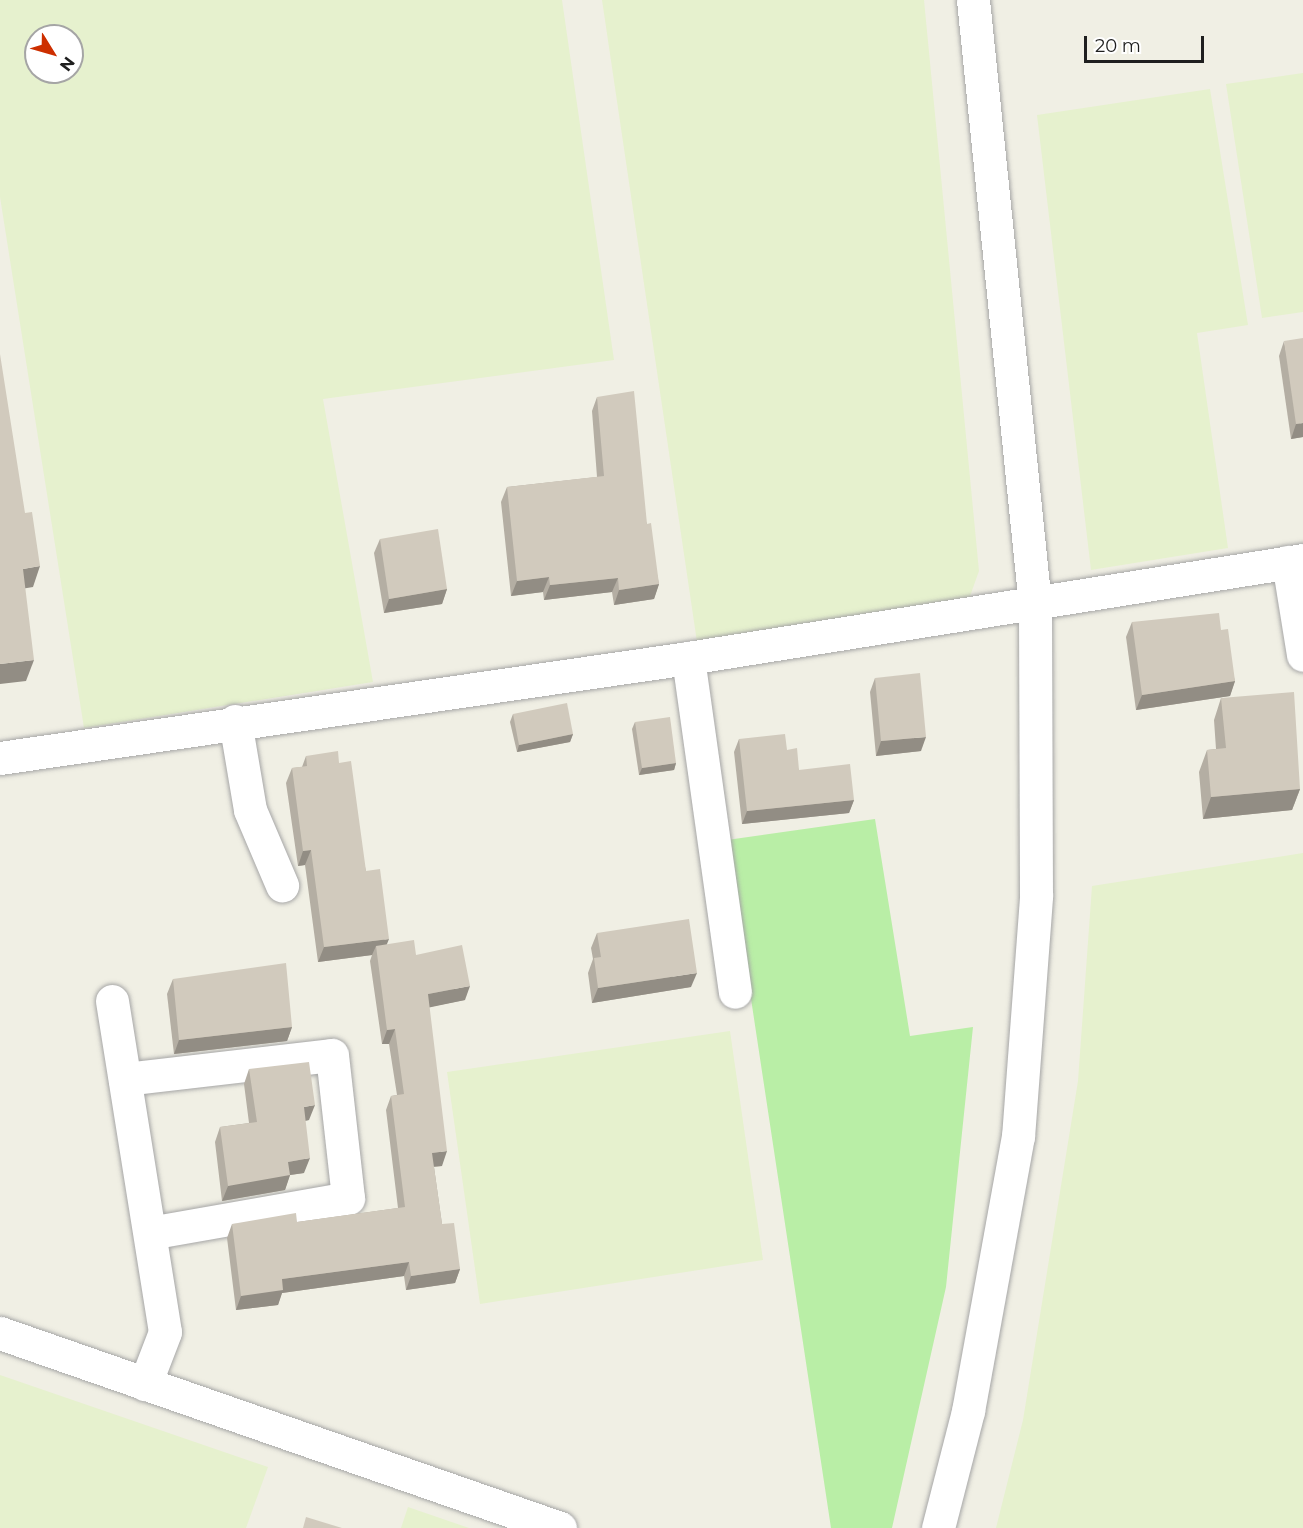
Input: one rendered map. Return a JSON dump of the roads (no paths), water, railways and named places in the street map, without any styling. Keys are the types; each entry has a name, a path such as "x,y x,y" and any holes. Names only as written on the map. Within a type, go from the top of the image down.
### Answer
{"street":[{"path":"938,1528 968,1411 1018,1137 1036,895 1035,605 973,0"},
{"path":"0,758 235,722 688,658 1035,605 1296,561 1303,655"},
{"path":"688,658 735,992"},
{"path":"235,722 249,810 282,885"},
{"path":"112,1001 165,1332 145,1384"},
{"path":"126,1079 332,1055 348,1198 150,1233"},
{"path":"0,1333 560,1528"}]}
